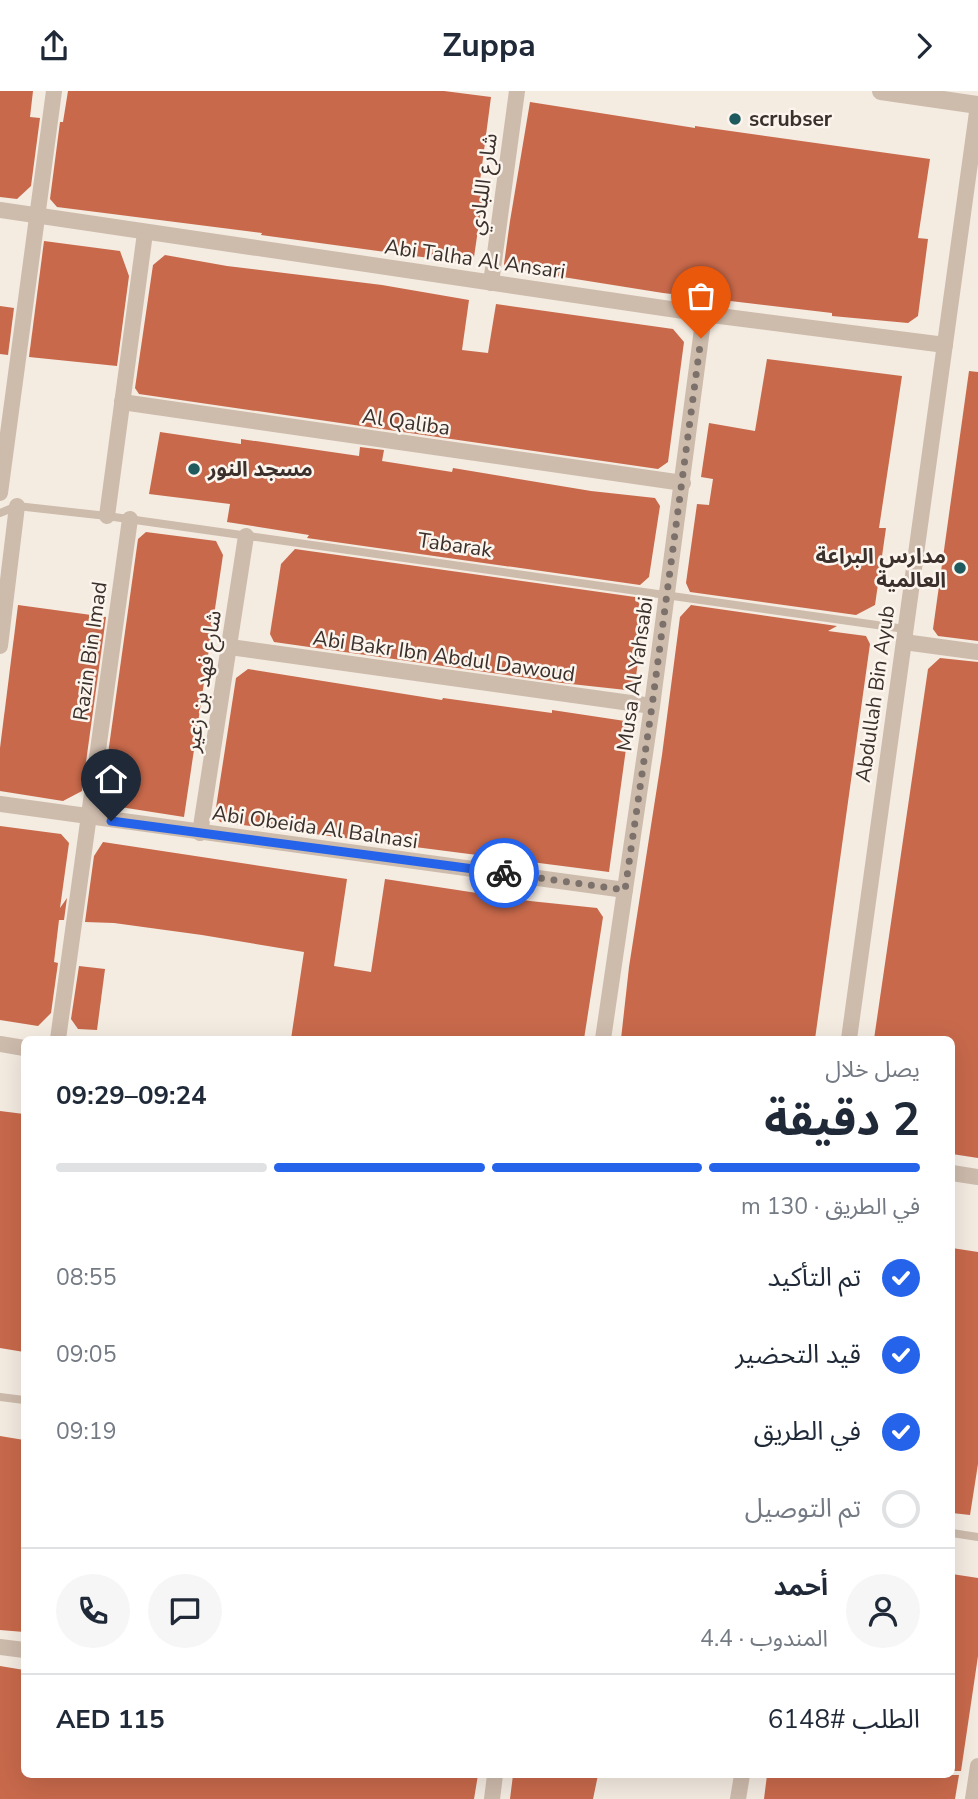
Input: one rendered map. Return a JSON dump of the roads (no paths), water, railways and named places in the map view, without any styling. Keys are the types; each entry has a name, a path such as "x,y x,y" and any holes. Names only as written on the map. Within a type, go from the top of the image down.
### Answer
{"street":[{"path":"0,493 54,91"},
{"name":"شارع اللبادي","path":"491,283 517,91"},
{"path":"881,91 978,105"},
{"name":"Abdullah Bin Ayub","path":"849,1036 978,105"},
{"name":"Abi Talha Al Ansari","path":"0,210 704,314 945,345"},
{"path":"107,516 145,233"},
{"name":"Musa Al Yahsabi","path":"603,1036 652,706 704,314"},
{"name":"Al Qaliba","path":"122,402 683,483"},
{"path":"1,635 17,506"},
{"name":"Razin Bin Imad","path":"58,1036 130,519"},
{"name":"شارع فهد بن زعير","path":"200,832 246,535"},
{"name":"Tabarak","path":"904,636 978,652"},
{"name":"Abi Bakr Ibn Abdul Dawoud","path":"230,647 652,706"},
{"name":"Abi Obeida Al Balnasi","path":"0,804 625,890"},
{"path":"0,1044 21,1048"},
{"path":"955,1173 978,1177"},
{"path":"0,1647 21,1650"},
{"path":"975,1798 978,1766"},
{"path":"492,1799 495,1778"},
{"path":"738,1799 742,1778"}],"lane":[{"name":"Tabarak","path":"0,513 17,506 130,519 666,597 904,636"},
{"path":"0,1397 21,1400"},
{"path":"955,1533 978,1537"}],"place":[{"name":"scrubser","path":"735,119"},
{"name":"مسجد النور","path":"194,469"},
{"name":"مدارس البراعة العالمية","path":"960,568"}]}
